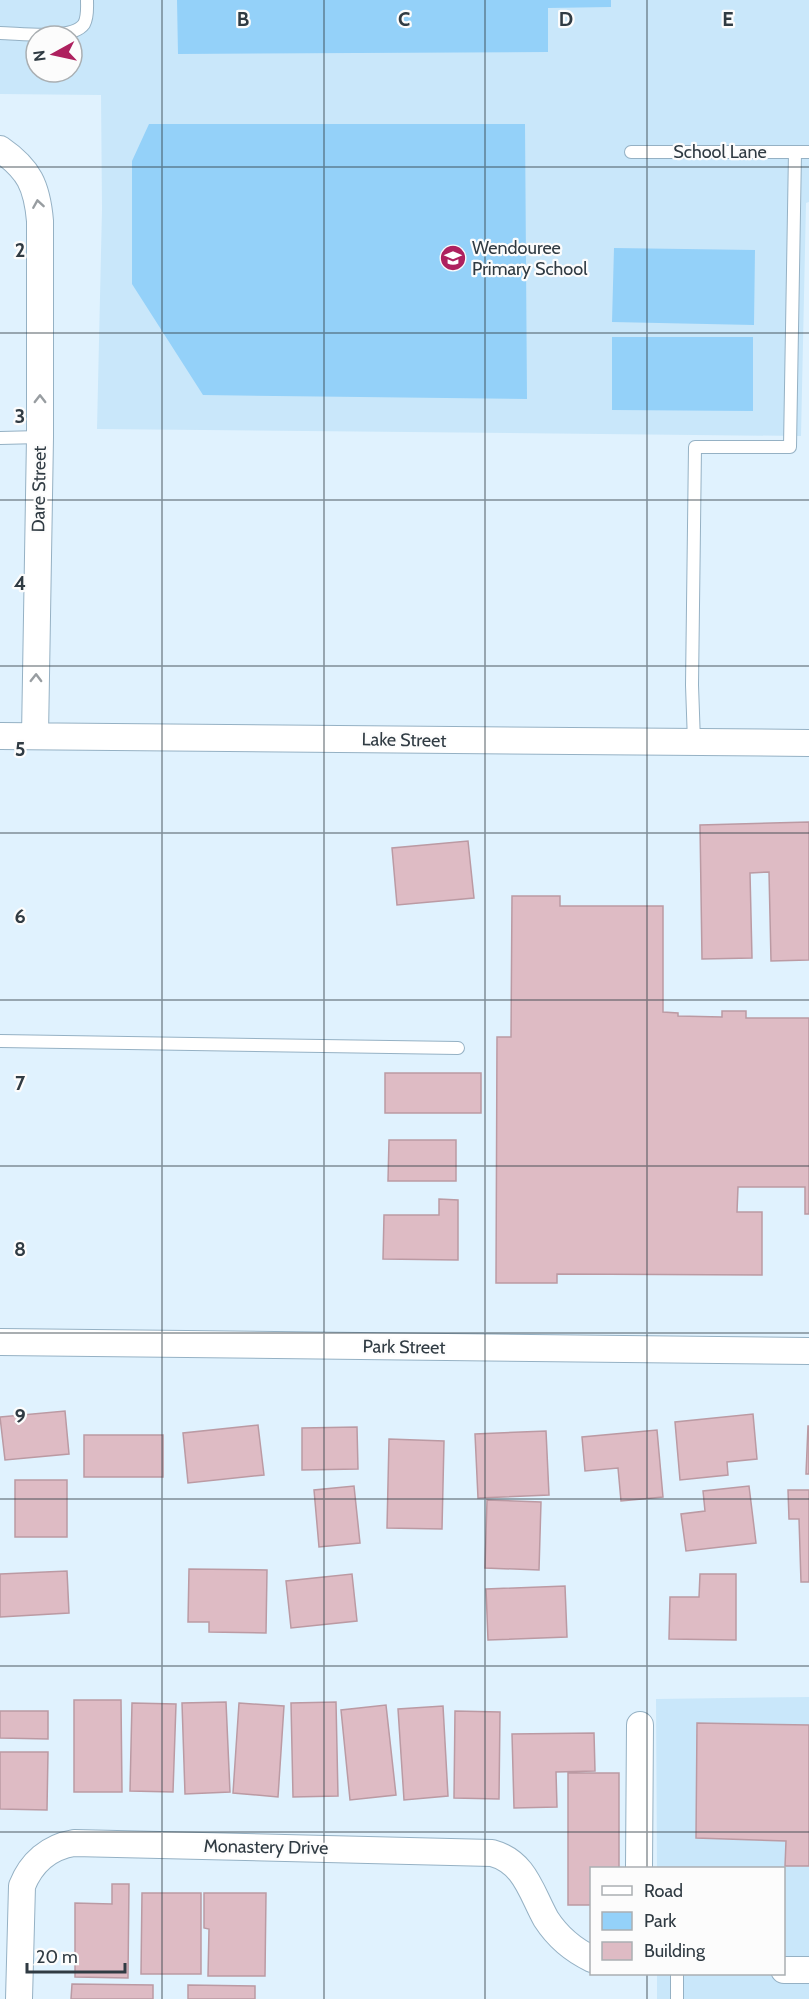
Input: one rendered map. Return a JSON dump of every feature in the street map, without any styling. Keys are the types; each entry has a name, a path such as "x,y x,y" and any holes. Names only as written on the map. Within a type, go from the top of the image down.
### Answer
{"street":[{"name":"Dare Street","path":"0,149 26,172 35,190 39,210 40,437 35,736"},
{"name":"Lake Street","path":"0,736 809,743"},
{"name":"Park Street","path":"0,1342 809,1351"},
{"path":"639,1867 640,1725"},
{"name":"Monastery Drive","path":"19,1999 21,1886 29,1871 42,1857 52,1850 74,1843 492,1852 506,1858 519,1869 554,1930 576,1950 590,1958"},
{"path":"785,1970 809,1970"}],"lane":[{"path":"0,33 62,34 75,31 85,22 87,0"},
{"name":"School Lane","path":"631,152 809,152"},
{"path":"694,742 692,685 695,447 790,447 795,152"},
{"path":"0,438 40,437"},
{"path":"0,1041 458,1048"},
{"path":"677,1975 677,1999"}],"shaded area":[{"name":"Wendouree Primary School","path":"0,0 809,0 809,202 806,203 801,436 97,429 102,209 101,95 0,94"},
{"path":"809,1697 809,1999 657,1999 657,1975 785,1975 785,1867 657,1867 656,1699"}],"green space":[{"path":"177,0 611,0 611,7 548,8 548,52 178,54"},
{"path":"149,124 525,124 527,399 203,395 132,284 132,161"},
{"path":"614,248 755,250 754,325 612,322"},
{"path":"612,337 753,337 753,411 612,410"}],"building":[{"path":"809,822 809,960 771,961 769,872 750,873 752,958 702,959 700,825"},
{"path":"468,841 474,898 397,905 392,848"},
{"path":"512,896 560,896 560,906 663,906 663,1012 678,1013 678,1016 722,1017 722,1011 746,1011 746,1018 809,1018 809,1214 805,1214 805,1187 738,1187 737,1212 762,1212 762,1275 557,1274 557,1283 496,1283 497,1037 511,1037"},
{"path":"385,1073 481,1073 481,1113 385,1113"},
{"path":"389,1140 456,1140 456,1181 388,1181"},
{"path":"439,1199 458,1200 458,1260 383,1259 384,1215 439,1215"},
{"path":"65,1411 69,1454 5,1460 0,1417"},
{"path":"753,1414 757,1459 727,1462 728,1475 680,1480 675,1422"},
{"path":"258,1425 264,1475 188,1483 183,1433"},
{"path":"808,1426 809,1474 806,1474"},
{"path":"357,1427 358,1469 302,1470 302,1428"},
{"path":"657,1430 663,1497 621,1501 618,1468 585,1471 582,1437"},
{"path":"546,1431 549,1495 478,1498 475,1434"},
{"path":"84,1435 163,1435 163,1477 84,1477"},
{"path":"389,1439 444,1441 442,1529 387,1528"},
{"path":"15,1480 67,1480 67,1537 15,1537"},
{"path":"354,1486 360,1543 319,1547 314,1490"},
{"path":"749,1486 756,1543 686,1551 681,1514 705,1511 703,1491"},
{"path":"788,1490 809,1490 809,1582 801,1582 799,1519 789,1519"},
{"path":"487,1500 541,1502 539,1570 485,1568"},
{"path":"189,1569 267,1570 266,1633 209,1632 209,1622 188,1622"},
{"path":"67,1571 69,1613 0,1617 0,1574"},
{"path":"352,1574 357,1621 291,1628 286,1581"},
{"path":"700,1574 736,1574 736,1640 669,1639 670,1597 699,1597"},
{"path":"565,1586 567,1637 488,1640 486,1589"},
{"path":"74,1700 121,1700 122,1792 74,1792"},
{"path":"226,1702 230,1792 185,1794 182,1703"},
{"path":"336,1702 338,1796 293,1797 291,1703"},
{"path":"132,1703 176,1704 173,1792 130,1791"},
{"path":"239,1703 284,1706 278,1797 233,1793"},
{"path":"386,1705 396,1795 350,1800 341,1710"},
{"path":"443,1706 448,1796 404,1800 398,1709"},
{"path":"0,1711 48,1711 48,1739 0,1738"},
{"path":"455,1711 500,1712 499,1799 454,1798"},
{"path":"697,1723 809,1725 809,1866 785,1866 786,1841 696,1838"},
{"path":"594,1733 595,1771 556,1772 557,1807 514,1808 512,1734"},
{"path":"0,1752 48,1752 47,1810 0,1809"},
{"path":"568,1773 619,1773 619,1867 590,1867 590,1905 568,1905"},
{"path":"112,1884 129,1884 128,1978 75,1977 75,1903 112,1904"},
{"path":"142,1893 201,1893 201,1974 141,1974"},
{"path":"204,1893 266,1893 265,1976 208,1976 209,1929 204,1928"},
{"path":"72,1984 153,1985 153,1999 71,1999"},
{"path":"188,1985 255,1986 255,1999 188,1999"}],"place":[{"name":"Wendouree Primary School","path":"453,258"}]}
